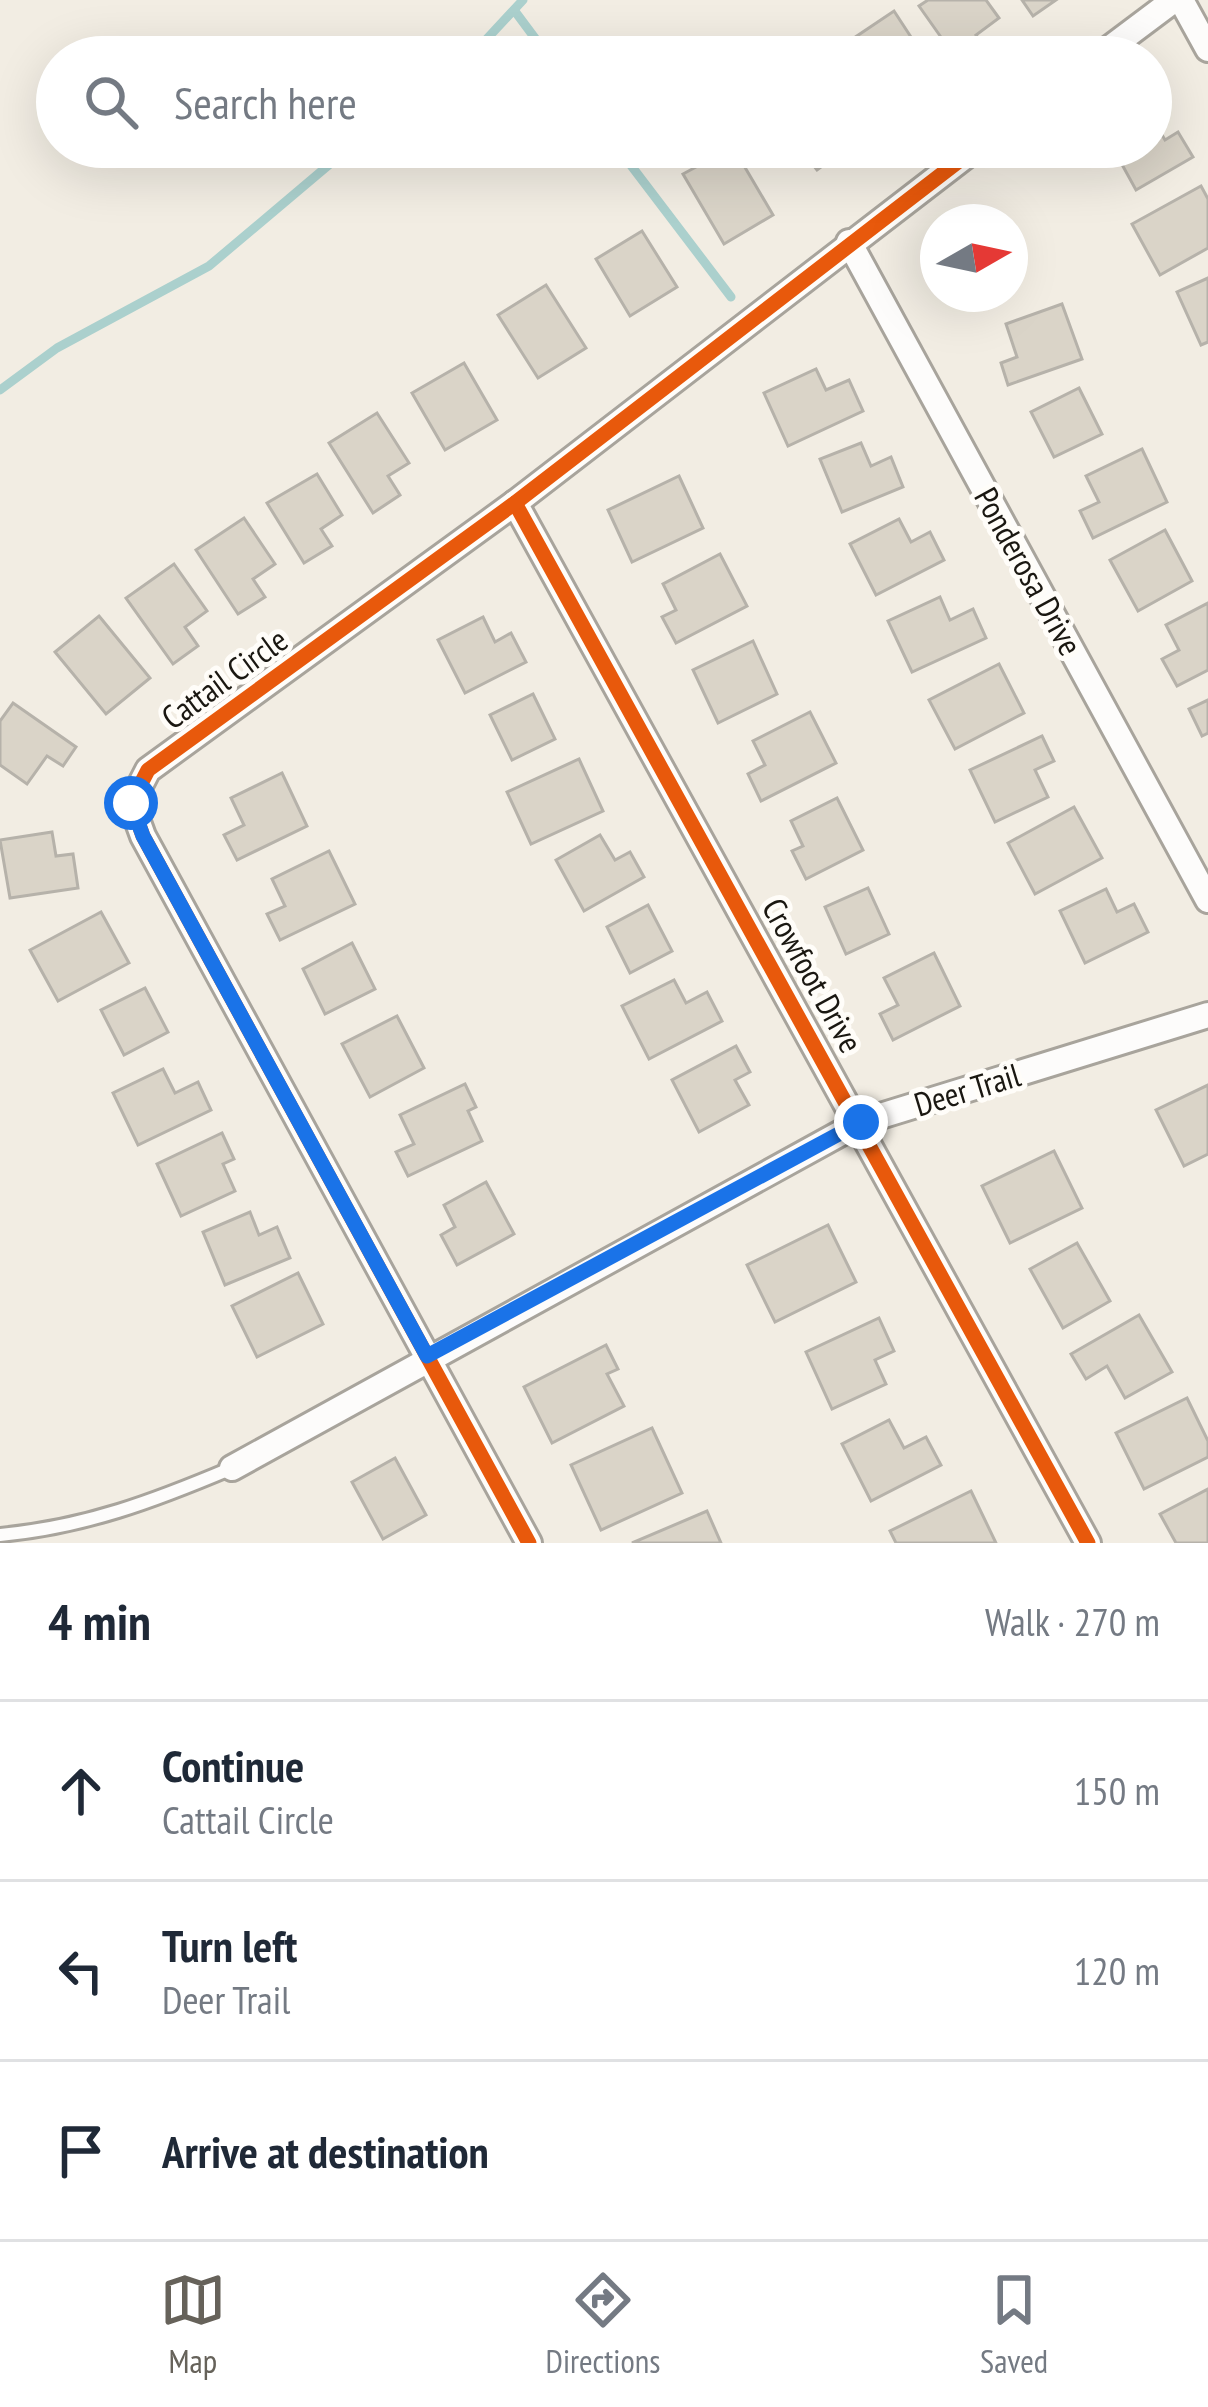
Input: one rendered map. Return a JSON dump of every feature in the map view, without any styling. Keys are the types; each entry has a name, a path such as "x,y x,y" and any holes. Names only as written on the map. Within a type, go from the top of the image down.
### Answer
{"street":[{"path":"1127,36 1178,0 1208,49"},
{"name":"Cattail Circle","path":"529,1543 143,836 131,803 148,770 515,502 949,168"},
{"name":"Ponderosa Drive","path":"849,242 1208,900"},
{"name":"Crowfoot Drive","path":"515,502 861,1122 1088,1543"},
{"name":"Deer Trail","path":"232,1468 427,1356 861,1122 1208,1015"}],"lane":[{"path":"0,1535 63,1529 125,1513 232,1468"}],"building":[{"path":"928,0 986,0 999,18 977,36 940,36 919,6"},
{"path":"1022,0 1056,0 1033,16"},
{"path":"894,11 910,36 857,36"},
{"path":"1178,132 1193,157 1136,190 1124,168 1172,168 1172,136"},
{"path":"694,168 745,168 773,215 724,244 683,174"},
{"path":"1201,186 1208,199 1208,248 1160,275 1132,224"},
{"path":"642,231 677,287 630,316 596,259"},
{"path":"1208,278 1208,342 1201,345 1177,292"},
{"path":"546,285 586,348 538,378 498,315"},
{"path":"1062,304 1082,359 1008,385 1001,363 1017,357 1006,324"},
{"path":"464,363 497,420 445,450 412,393"},
{"path":"816,369 826,390 849,380 863,411 788,446 764,393"},
{"path":"1079,388 1102,434 1054,457 1031,412"},
{"path":"377,413 409,463 388,476 400,495 373,513 329,443"},
{"path":"861,443 871,466 891,457 903,487 842,512 820,459"},
{"path":"1142,449 1167,502 1093,538 1080,511 1099,502 1086,476"},
{"path":"317,474 342,515 321,529 332,546 304,563 267,503"},
{"path":"679,476 703,528 632,562 608,510"},
{"path":"244,518 275,564 253,579 265,597 238,614 196,550"},
{"path":"899,519 911,542 930,532 944,560 876,595 850,544"},
{"path":"1165,530 1192,581 1138,611 1110,560"},
{"path":"720,554 747,606 676,643 662,617 676,610 663,584"},
{"path":"174,564 207,611 185,627 198,646 173,664 126,598"},
{"path":"940,597 950,620 973,609 986,638 912,672 888,621"},
{"path":"1208,603 1208,670 1177,686 1162,659 1179,650 1166,625"},
{"path":"99,616 150,678 106,714 55,652"},
{"path":"483,617 495,642 511,633 526,662 465,693 438,640"},
{"path":"753,641 777,694 718,723 693,670"},
{"path":"999,664 1024,713 955,749 929,700"},
{"path":"533,694 555,739 512,760 490,715"},
{"path":"1208,700 1208,733 1202,736 1189,709"},
{"path":"13,703 76,747 63,766 47,756 27,784 0,765 0,721"},
{"path":"810,712 836,763 761,801 748,774 765,765 753,741"},
{"path":"1042,736 1054,761 1035,770 1048,797 995,822 970,770"},
{"path":"579,759 603,811 531,844 507,792"},
{"path":"282,773 307,826 237,860 224,835 244,825 231,798"},
{"path":"837,798 863,850 806,879 792,851 803,846 791,821"},
{"path":"1074,807 1102,858 1035,894 1008,843"},
{"path":"52,832 56,856 73,854 78,888 10,898 0,840"},
{"path":"600,835 615,860 630,852 644,877 584,911 556,860"},
{"path":"329,851 355,904 280,940 267,914 285,906 272,879"},
{"path":"868,888 889,934 846,954 825,907"},
{"path":"1106,889 1117,912 1134,904 1148,932 1085,963 1060,911"},
{"path":"648,905 672,951 630,973 607,927"},
{"path":"101,912 129,963 58,1001 30,950"},
{"path":"352,943 375,989 325,1014 303,969"},
{"path":"934,953 960,1006 893,1040 880,1014 898,1005 884,978"},
{"path":"674,980 686,1003 707,992 722,1021 649,1059 622,1006"},
{"path":"145,988 168,1032 124,1055 101,1010"},
{"path":"397,1016 424,1068 370,1097 342,1044"},
{"path":"736,1046 750,1072 735,1080 749,1105 699,1132 672,1080"},
{"path":"163,1069 175,1093 198,1082 211,1110 138,1145 113,1093"},
{"path":"465,1084 476,1107 468,1111 482,1141 408,1176 396,1152 414,1144 400,1115"},
{"path":"1208,1085 1208,1154 1184,1166 1156,1110"},
{"path":"222,1133 234,1159 223,1164 235,1191 181,1216 157,1164"},
{"path":"1054,1151 1082,1208 1010,1243 982,1186"},
{"path":"486,1182 514,1234 457,1265 441,1235 455,1227 444,1205"},
{"path":"250,1212 259,1235 277,1227 290,1258 225,1285 203,1232"},
{"path":"828,1225 856,1282 775,1322 747,1265"},
{"path":"1077,1243 1110,1301 1063,1328 1030,1269"},
{"path":"298,1273 323,1324 257,1357 232,1306"},
{"path":"1139,1315 1172,1372 1125,1398 1107,1366 1086,1379 1071,1354"},
{"path":"879,1318 894,1351 875,1360 886,1384 832,1409 806,1352"},
{"path":"606,1345 618,1369 607,1374 624,1406 552,1443 524,1387"},
{"path":"1187,1398 1208,1441 1208,1457 1144,1489 1116,1433"},
{"path":"889,1420 904,1448 926,1437 941,1465 871,1501 842,1444"},
{"path":"652,1428 682,1493 601,1530 571,1465"},
{"path":"395,1458 426,1515 383,1539 352,1482"},
{"path":"1208,1489 1208,1543 1176,1543 1160,1514"},
{"path":"971,1491 996,1543 896,1543 890,1531"},
{"path":"707,1511 721,1543 632,1543"}],"waterway":[{"path":"490,36 523,0"},
{"path":"514,10 533,36"},
{"path":"0,390 57,348 209,266 325,168"},
{"path":"633,168 731,297"}],"cycle path":[{"path":"529,1543 143,836 131,803 148,770 515,503 950,168"},
{"path":"515,503 1088,1543"}],"route":[{"path":"131,803 143,836 427,1356 861,1122"}]}
